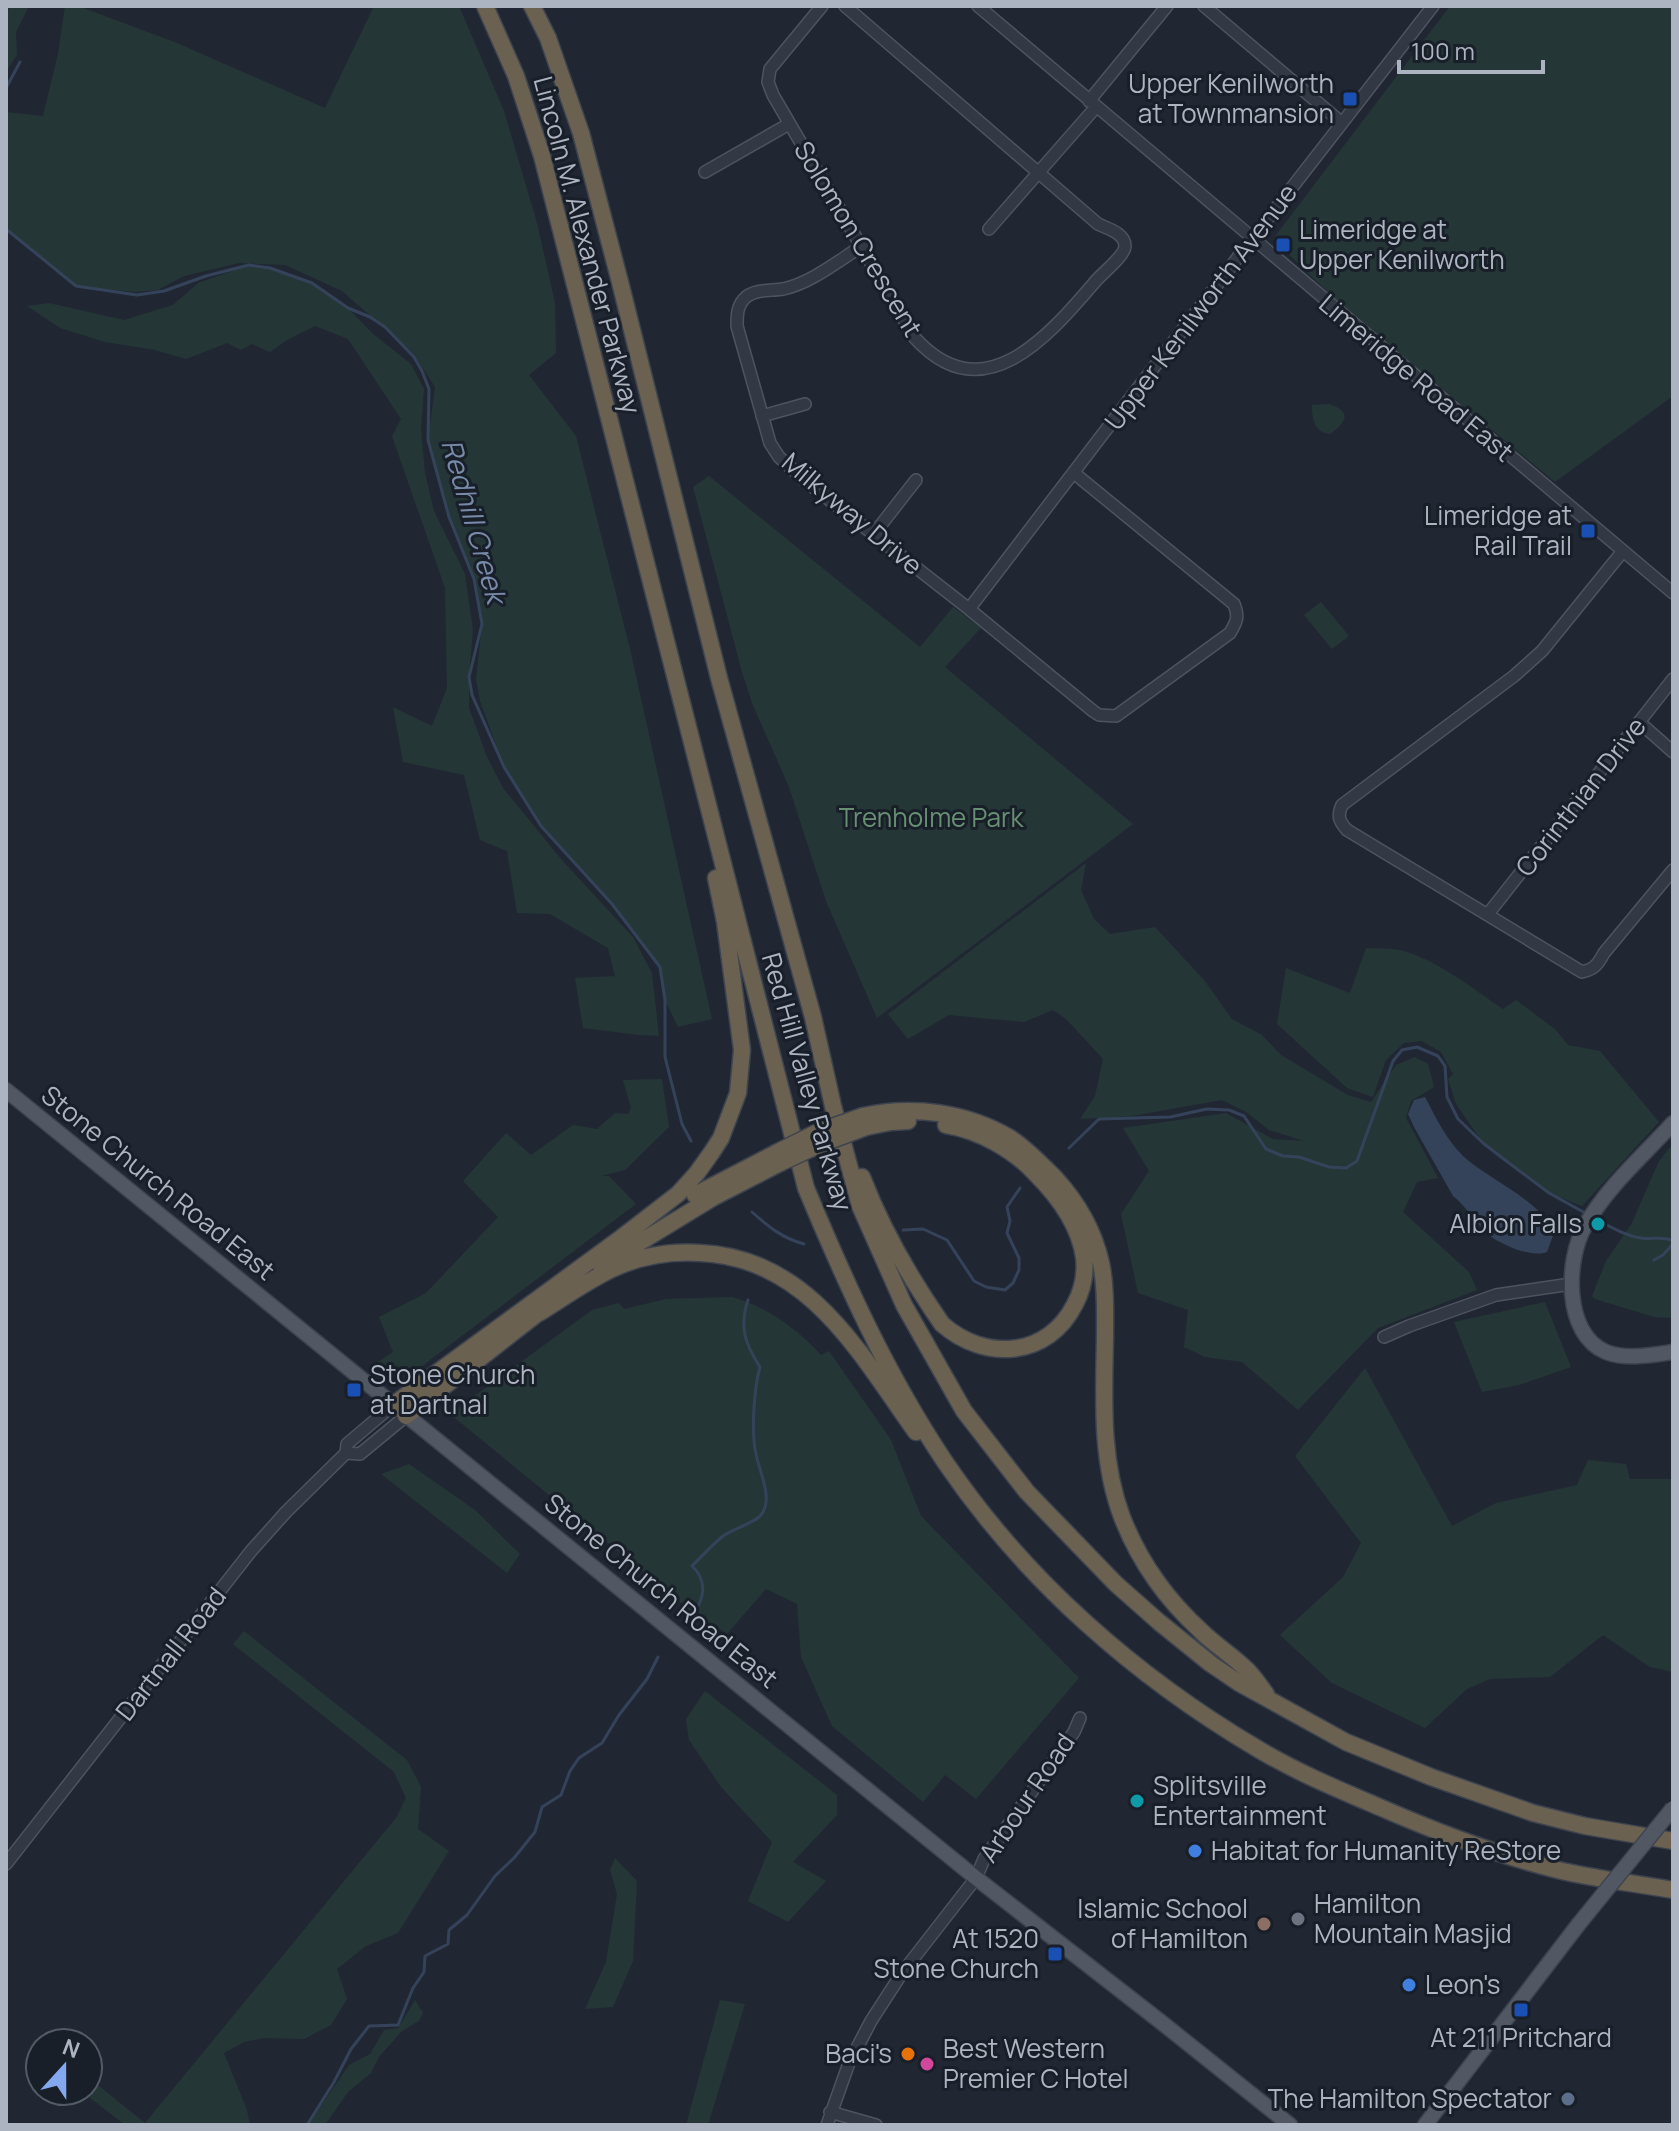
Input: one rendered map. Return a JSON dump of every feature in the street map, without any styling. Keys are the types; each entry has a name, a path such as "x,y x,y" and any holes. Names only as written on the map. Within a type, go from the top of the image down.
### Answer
{"highway":[{"name":"Lincoln M. Alexander Parkway","path":"485,6 516,76 542,156 619,455"},
{"name":"Lincoln M. Alexander Parkway","path":"532,6 548,38 581,133 661,444"},
{"name":"Red Hill Valley Parkway","path":"661,444 719,678 813,1017 860,1206 904,1305 964,1411 1027,1492 1116,1584 1211,1664 1272,1702 1346,1742 1431,1777 1519,1808 1585,1826 1673,1841"},
{"name":"Red Hill Valley Parkway","path":"619,455 806,1188 872,1337 945,1462 986,1517 1085,1623 1134,1665 1192,1708 1261,1751 1342,1791 1441,1834 1557,1870 1673,1890"},
{"path":"393,1405 678,1194 721,1138 738,1093 742,1050 725,922 704,820 704,789"},
{"path":"833,1106 872,1202 900,1257 942,1324 965,1341 996,1350 1033,1344 1062,1325 1070,1315 1084,1282 1081,1243 1069,1214 1028,1165 1003,1147 955,1126 909,1121 864,1122"},
{"path":"617,1241 717,1182 821,1144 889,1111 919,1111 975,1121 1015,1142 1039,1161 1067,1191 1095,1242 1101,1265 1105,1310 1106,1446 1113,1487 1140,1556 1176,1605 1201,1632 1248,1671 1272,1702"},
{"path":"406,1416 574,1284 778,1158"},
{"path":"539,1313 613,1269 652,1256 706,1253 759,1265 791,1282 823,1309 872,1368 925,1445 945,1462"}],"main road":[{"name":"Stone Church Road East","path":"6,1090 976,1878 1290,2125"},
{"path":"1673,1123 1604,1199 1585,1227 1571,1270 1576,1314 1582,1330 1592,1342 1605,1352 1625,1355 1673,1352"},
{"path":"1425,2125 1673,1807"}],"street":[{"name":"Solomon Crescent","path":"822,6 770,69 768,82 789,124 914,337 929,354 949,365 972,369 996,367 1041,341 1066,316 1104,271 1123,255 1126,248 1121,236 1098,224 845,6"},
{"name":"Limeridge Road East","path":"978,6 1673,593"},
{"path":"989,229 1039,172 1167,6"},
{"path":"1204,6 1342,123"},
{"name":"Upper Kenilworth Avenue","path":"969,609 1433,6"},
{"path":"705,172 789,124"},
{"name":"Milkyway Drive","path":"862,246 805,281 785,288 754,292 743,299 737,311 737,326 770,443 779,457 873,535 1093,711 1105,716 1122,713 1230,633 1238,621 1238,613 1234,604 1074,473"},
{"path":"762,416 805,404"},
{"path":"873,535 916,480"},
{"path":"1623,551 1542,651 1514,676 1342,805 1338,814 1347,830 1582,972 1593,970 1673,870"},
{"name":"Corinthian Drive","path":"1488,914 1673,679"},
{"path":"1639,722 1673,752"},
{"path":"1384,1337 1496,1295 1571,1284"},
{"name":"Dartnall Road","path":"6,1864 251,1551 346,1453 347,1444 393,1405"},
{"name":"Dartnall Road","path":"346,1453 360,1454 406,1416"},
{"name":"Arbour Road","path":"827,2125 849,2063 871,2021 902,1973 976,1878 984,1859 1074,1732 1080,1718"},
{"path":"830,2112 876,2125"}],"green space":[{"path":"10,6 29,6 16,32 17,55 6,72 6,13"},
{"path":"65,6 78,6 177,43 325,108 374,6 459,6 504,111 537,223 555,303 556,353 529,375 576,436 630,649 712,1019 678,1027 665,1000 659,967 612,904 541,826 504,767 480,701 476,679 482,624 474,579 449,517 428,440 435,387 413,353 342,291 285,265 239,263 184,276 158,290 134,292 76,286 6,229 6,112 43,116 58,54"},
{"path":"1450,6 1673,6 1673,396 1555,482 1339,303 1273,239"},
{"path":"249,265 270,268 312,283 348,308 372,333 411,364 424,389 421,429 425,473 434,511 465,574 473,630 469,708 487,757 503,788 561,859 633,937 652,973 659,1036 583,1028 575,978 615,976 608,948 550,914 517,913 507,851 480,840 464,775 403,762 393,707 432,726 447,688 445,588 392,436 401,419 348,339 315,326 270,352 252,344 241,350 227,343 186,359 155,350 105,342 60,328 27,306 49,303 124,320 173,305 198,283"},
{"path":"1329,404 1344,414 1343,421 1330,434 1317,428 1312,410 1312,405"},
{"name":"Trenholme Park","path":"709,476 920,647 953,607 981,628 945,667 1133,824 877,1018 826,901 789,787 752,703 742,672 693,487"},
{"path":"1321,602 1349,636 1332,649 1304,615"},
{"path":"1086,863 1081,890 1094,919 1110,934 1155,927 1204,980 1232,1019 1262,1035 1281,1055 1348,1095 1371,1102 1396,1065 1415,1057 1428,1064 1434,1087 1411,1101 1406,1118 1438,1178 1417,1182 1403,1212 1469,1272 1477,1290 1378,1328 1298,1410 1242,1362 1205,1357 1184,1347 1188,1310 1138,1293 1121,1214 1149,1171 1123,1128 1226,1113 1273,1139 1304,1141 1269,1130 1246,1112 1222,1100 1132,1116 1080,1119 1095,1096 1103,1059 1066,1019 1053,1010 1024,1022 949,1015 908,1039 888,1014"},
{"path":"1366,948 1399,950 1417,956 1455,976 1503,1009 1516,1000 1556,1030 1568,1045 1600,1051 1659,1122 1582,1206 1549,1193 1483,1143 1456,1104 1448,1079 1453,1074 1441,1052 1422,1041 1404,1043 1386,1060 1373,1097 1347,1088 1277,1024 1286,968 1350,993"},
{"path":"662,1079 669,1127 625,1170 601,1176 609,1176 636,1204 421,1367 386,1373 375,1364 393,1352 379,1317 426,1293 498,1217 463,1181 506,1133 531,1155 573,1125 597,1129 615,1113 628,1114 631,1108 623,1080"},
{"path":"1673,1146 1673,1318 1654,1317 1592,1296 1606,1261 1632,1223 1658,1163"},
{"path":"732,1297 757,1306 781,1320 821,1355 829,1351 891,1440 921,1516 1079,1678 976,1799 945,1775 923,1802 832,1726 801,1657 797,1604 766,1589 727,1634 721,1629 718,1633 450,1414 592,1310 619,1303 624,1309 666,1299"},
{"path":"1545,1302 1571,1367 1519,1385 1482,1392 1454,1322"},
{"path":"1365,1368 1452,1526 1496,1503 1577,1485 1588,1460 1626,1464 1630,1479 1673,1479 1673,1672 1650,1667 1603,1635 1550,1677 1490,1679 1467,1689 1425,1728 1332,1683 1280,1635 1343,1577 1361,1543 1295,1456"},
{"path":"409,1464 475,1510 520,1554 507,1573 381,1474"},
{"path":"244,1631 407,1760 421,1787 418,1829 449,1851 398,1933 366,1946 337,1969 347,1999 331,2025 304,2039 264,2038 244,2042 224,2053 250,2125 125,2125 102,2107 104,2090 145,2123 396,1818 406,1798 394,1772 233,1644"},
{"path":"705,1691 837,1795 837,1815 793,1862 826,1881 788,1922 748,1901 772,1842 721,1787 689,1740 686,1719"},
{"path":"615,1858 637,1881 633,1961 613,2007 585,2009 606,1962 617,1894 610,1870"},
{"path":"415,2000 423,2013 419,2021 402,2031 379,2057 371,2073 348,2092 325,2125 308,2125 349,2065 370,2054 384,2030 398,2028"},
{"path":"720,2000 745,2004 708,2125 686,2125"}],"water":[{"path":"1425,1097 1446,1135 1463,1156 1526,1200 1547,1221 1554,1233 1547,1252 1527,1252 1498,1241 1453,1196 1408,1114 1414,1100"}],"waterway":[{"name":"Redhill Creek","path":"6,88 20,62"},
{"name":"Redhill Creek","path":"6,229 76,286 137,295 164,291 249,265 270,268 312,283 348,308 370,317 385,327 414,357 429,389 428,440 449,517 474,579 482,624 469,677 472,695 504,767 541,826 612,904 660,967 665,1000 665,1057 682,1124 691,1141"},
{"name":"Redhill Creek","path":"1069,1148 1099,1119 1170,1117 1207,1109 1229,1110 1244,1116 1266,1149 1329,1167 1346,1168 1357,1161 1393,1061 1402,1050 1417,1047 1438,1056 1445,1066 1447,1097 1458,1119 1483,1143 1549,1193 1587,1214"},
{"name":"Redhill Creek","path":"903,1230 923,1229 947,1240 974,1281 986,1287 1005,1290 1013,1283 1019,1270 1019,1258 1007,1233 1010,1221 1007,1207 1020,1188"},
{"name":"Redhill Creek","path":"752,1212 776,1231 804,1244"},
{"name":"Redhill Creek","path":"1594,1218 1635,1237 1673,1240"},
{"path":"1654,1260 1673,1244"},
{"path":"691,1616 703,1591 701,1578 692,1566 723,1536 758,1518 765,1508 764,1485 754,1445 754,1410 760,1367 745,1335 748,1300"},
{"path":"307,2125 351,2049 369,2026 398,2025 413,1988 424,1972 425,1956 448,1944 449,1930 467,1915 495,1876 535,1832 542,1807 561,1795 570,1771 579,1758 602,1743 647,1679 658,1657"}],"place":[{"name":"Upper Kenilworth at Townmansion","path":"1350,99"},
{"name":"Limeridge at Upper Kenilworth","path":"1283,245"},
{"name":"Limeridge at Rail Trail","path":"1588,531"},
{"name":"Albion Falls","path":"1598,1224"},
{"name":"Stone Church at Dartnal","path":"354,1390"},
{"name":"Splitsville Entertainment","path":"1137,1801"},
{"name":"Habitat for Humanity ReStore","path":"1195,1851"},
{"name":"Hamilton Mountain Masjid","path":"1298,1919"},
{"name":"Islamic School of Hamilton","path":"1264,1924"},
{"name":"At 1520 Stone Church","path":"1055,1954"},
{"name":"Leon's","path":"1409,1985"},
{"name":"At 211 Pritchard","path":"1521,2010"},
{"name":"Baci's","path":"908,2054"},
{"name":"Best Western Premier C Hotel","path":"927,2064"},
{"name":"The Hamilton Spectator","path":"1568,2099"}]}
